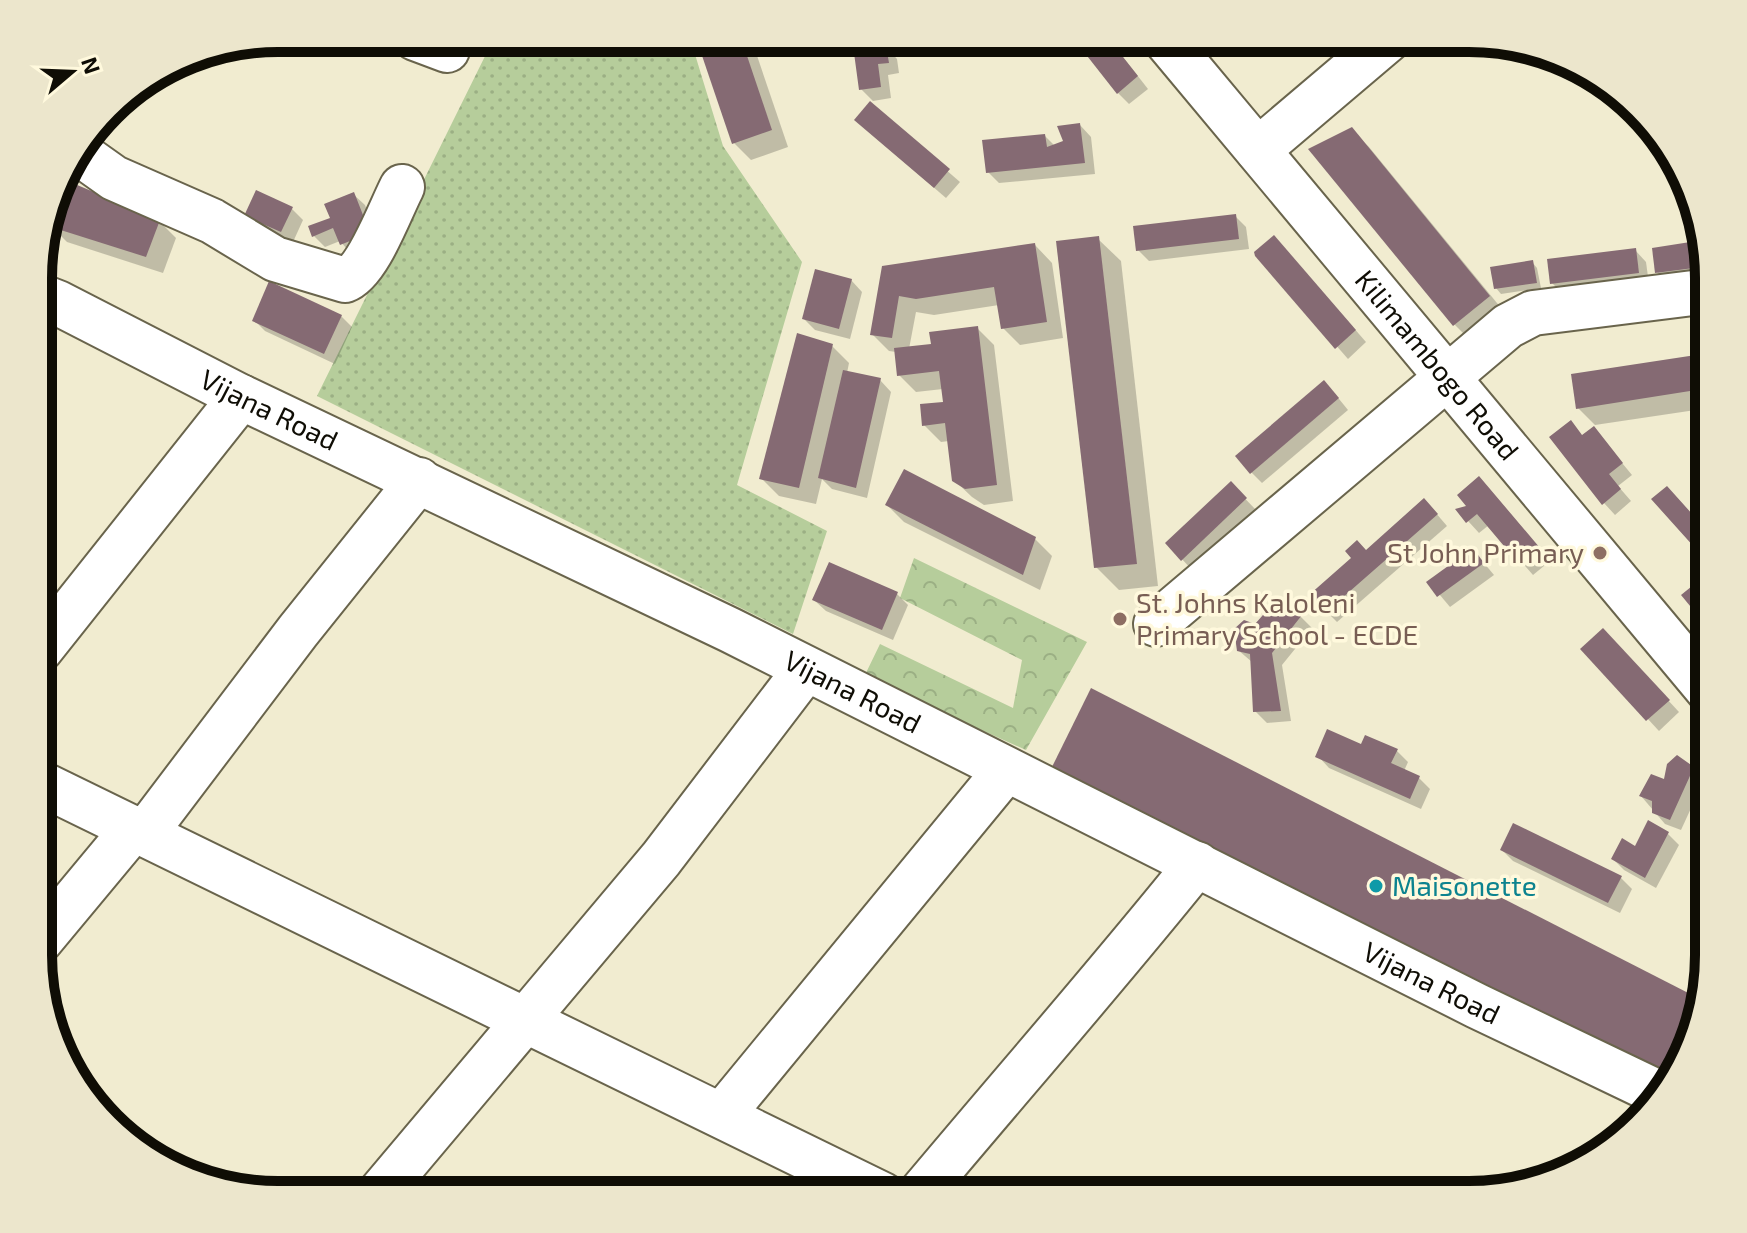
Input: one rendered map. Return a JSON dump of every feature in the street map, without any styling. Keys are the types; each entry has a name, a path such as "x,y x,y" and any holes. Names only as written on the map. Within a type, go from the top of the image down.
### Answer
{"street":[{"name":"Kilimambogo Road","path":"1176,52 1695,674"},
{"path":"1258,150 1374,52"},
{"path":"86,158 114,178 212,221 275,259 345,280 353,277 365,261 402,187"},
{"path":"1156,624 1508,326 1533,313 1695,293"},
{"name":"Vijana Road","path":"52,311 419,480 806,669 1477,1006 1651,1089"},
{"path":"52,635 241,397"},
{"path":"52,928 139,830 419,480"},
{"path":"390,1181 661,859 806,669"},
{"path":"722,1115 1006,770"},
{"path":"52,789 855,1181"},
{"path":"931,1181 1197,864"}],"green space":[{"path":"487,52 694,52 723,146 802,262 737,485 827,531 793,634 317,396"},
{"path":"914,558 1087,642 1026,750 864,677 880,644 1013,708 1022,660 900,598"}],"building":[{"path":"701,52 746,52 772,130 732,144"},
{"path":"854,52 887,52 889,63 878,64 881,87 859,90"},
{"path":"1084,52 1119,52 1138,76 1117,94"},
{"path":"870,101 950,169 934,188 854,120"},
{"path":"1080,123 1085,163 986,173 982,140 1045,134 1047,147 1063,141 1057,126"},
{"path":"1352,127 1490,296 1453,326 1308,149"},
{"path":"73,183 160,220 146,257 58,229"},
{"path":"256,190 293,207 281,232 244,216"},
{"path":"354,192 370,233 340,245 333,228 312,237 308,226 330,218 324,204"},
{"path":"1236,214 1239,239 1136,251 1133,226"},
{"path":"1274,235 1356,330 1335,349 1255,256 1254,252"},
{"path":"1099,236 1137,564 1094,568 1056,241"},
{"path":"1692,242 1695,268 1655,273 1652,248"},
{"path":"1035,243 1047,322 1001,329 994,287 916,299 899,296 892,338 870,335 882,266"},
{"path":"1636,248 1639,273 1550,284 1547,259"},
{"path":"1533,260 1537,283 1494,289 1490,267"},
{"path":"815,269 852,279 839,329 802,319"},
{"path":"269,281 342,315 324,354 252,321"},
{"path":"978,326 997,485 965,489 952,481 945,423 922,426 920,404 943,402 939,371 897,376 894,348 931,344 929,332"},
{"path":"797,333 833,344 799,488 759,479"},
{"path":"1695,355 1695,390 1576,409 1571,374"},
{"path":"843,370 881,378 856,488 818,478"},
{"path":"1324,380 1339,398 1250,474 1235,456"},
{"path":"1571,420 1582,435 1594,426 1623,463 1609,474 1621,489 1602,505 1549,437"},
{"path":"904,469 1036,537 1023,575 885,505"},
{"path":"1479,476 1540,548 1520,565 1477,514 1466,523 1455,509 1466,506 1457,495"},
{"path":"1231,481 1247,498 1181,561 1165,543"},
{"path":"1667,486 1695,517 1695,548 1651,499"},
{"path":"1424,498 1438,514 1325,613 1309,595 1351,558 1345,551 1357,540 1366,550"},
{"path":"1473,548 1484,563 1437,597 1426,582"},
{"path":"829,562 898,592 882,630 812,600"},
{"path":"1695,584 1695,612 1681,595"},
{"path":"1278,598 1302,615 1272,653 1281,711 1253,712 1250,654 1237,651 1234,629 1244,620 1255,624"},
{"path":"1603,628 1670,700 1646,721 1580,649"},
{"name":"Maisonette","path":"1091,688 1692,995 1678,1042 1656,1081 1050,771"},
{"path":"1327,729 1361,744 1365,735 1398,749 1391,763 1420,776 1410,799 1315,757"},
{"path":"1677,755 1694,767 1670,820 1652,813 1652,801 1639,796 1651,774 1664,779 1667,764"},
{"path":"1648,820 1669,832 1645,878 1611,859 1622,838 1635,846"},
{"path":"1513,823 1622,876 1608,903 1500,850"}],"place":[{"name":"St John Primary","path":"1600,553"},
{"name":"St. Johns Kaloleni Primary School - ECDE","path":"1120,619"},
{"name":"Maisonette","path":"1376,886"}]}
